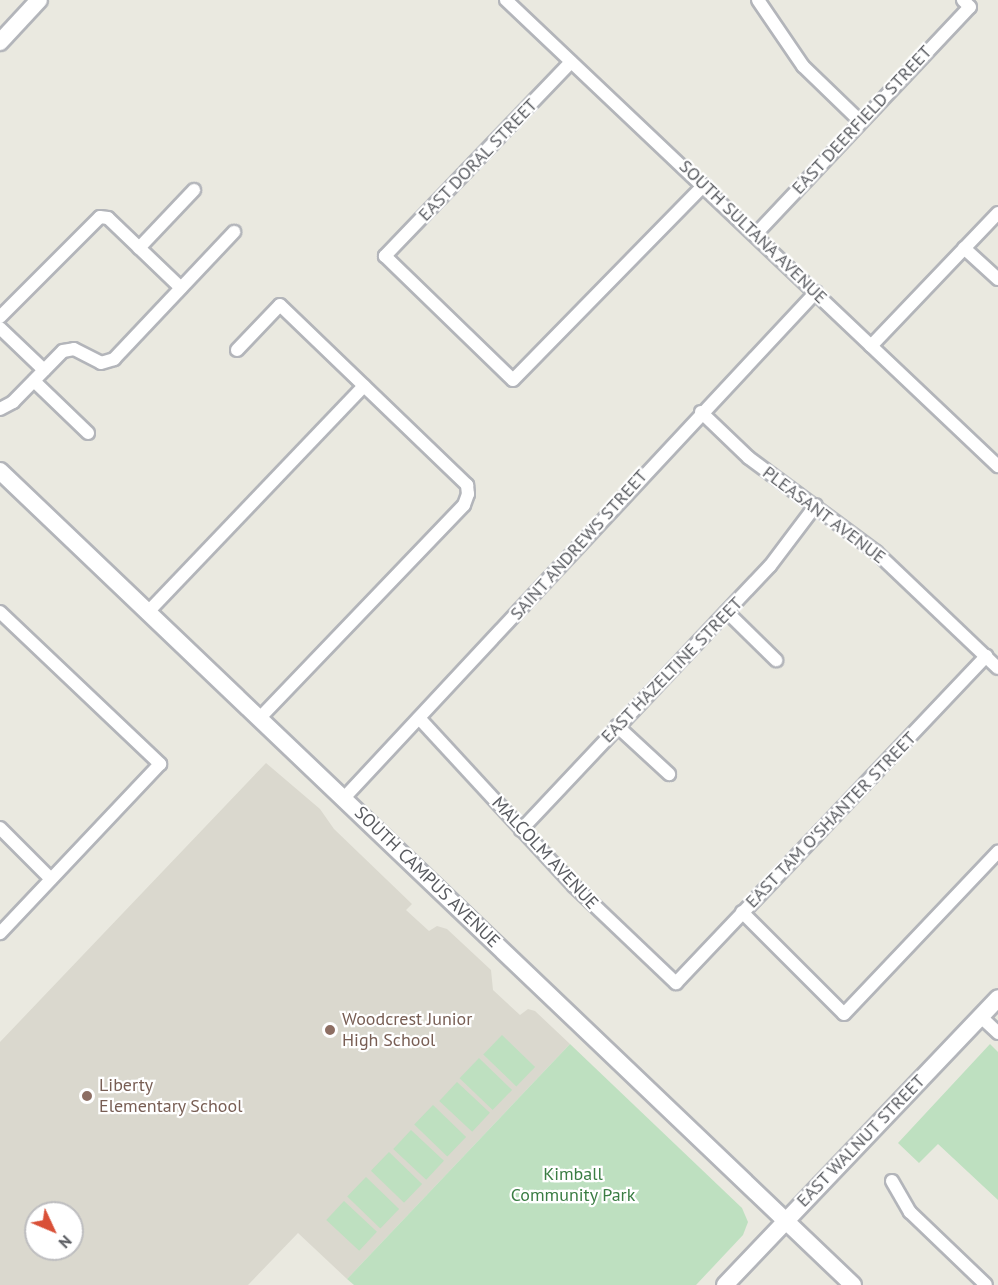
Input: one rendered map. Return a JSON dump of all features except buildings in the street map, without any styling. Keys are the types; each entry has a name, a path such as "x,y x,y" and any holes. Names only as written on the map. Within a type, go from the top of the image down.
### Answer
{"street":[{"path":"0,42 39,0"},
{"name":"SOUTH SULTANA AVENUE","path":"506,0 704,185 998,466"},
{"path":"758,0 803,66 860,121"},
{"name":"EAST DEERFIELD STREET","path":"755,235 967,3"},
{"name":"EAST DORAL STREET","path":"571,62 385,256 513,380 704,185"},
{"path":"139,248 194,190"},
{"path":"871,346 998,213"},
{"path":"0,317 100,217 108,218 181,288"},
{"path":"0,409 68,349 101,363 114,359 234,232"},
{"path":"964,248 998,279"},
{"name":"SAINT ANDREWS STREET","path":"344,798 701,412 816,292"},
{"path":"237,350 280,305 467,485 465,505 259,719"},
{"path":"0,328 44,370"},
{"path":"34,381 88,433"},
{"path":"147,613 364,386"},
{"name":"PLEASANT AVENUE","path":"701,412 749,458 816,505 876,552 998,668"},
{"name":"SOUTH CAMPUS AVENUE","path":"0,471 854,1285"},
{"name":"EAST HAZELTINE STREET","path":"520,830 771,566 816,505"},
{"path":"0,612 159,764 0,933"},
{"path":"727,612 776,660"},
{"name":"EAST TAM O'SHANTER STREET","path":"676,984 986,656"},
{"name":"MALCOLM AVENUE","path":"419,718 520,830 676,984"},
{"path":"617,726 669,774"},
{"path":"0,828 51,879"},
{"path":"742,912 844,1014 998,852"},
{"name":"EAST WALNUT STREET","path":"724,1285 998,998"},
{"path":"981,1016 998,1033"},
{"path":"892,1181 910,1212 986,1285"}],"shaded area":[{"name":"Woodcrest Junior High School","path":"266,763 320,809 334,829 412,904 406,910 429,931 437,926 447,929 491,970 493,990 520,1015 528,1009 535,1011 570,1044 347,1279 298,1233 248,1285 0,1285 0,1042"}],"green space":[{"path":"502,1035 535,1067 516,1086 483,1054"},
{"name":"Kimball Community Park","path":"570,1044 742,1208 748,1222 743,1235 696,1285 354,1285 347,1279"},
{"path":"990,1044 998,1052 998,1200 938,1144 919,1163 898,1143"},
{"path":"479,1058 512,1090 493,1110 460,1078"},
{"path":"457,1082 490,1113 472,1132 439,1101"},
{"path":"433,1105 466,1137 447,1156 414,1124"},
{"path":"411,1130 444,1161 426,1180 393,1149"},
{"path":"389,1152 422,1184 404,1203 371,1171"},
{"path":"366,1177 399,1209 380,1228 347,1196"},
{"path":"344,1201 377,1232 359,1251 326,1220"}],"place":[{"name":"Woodcrest Junior High School","path":"330,1030"},
{"name":"Liberty Elementary School","path":"87,1096"}]}
